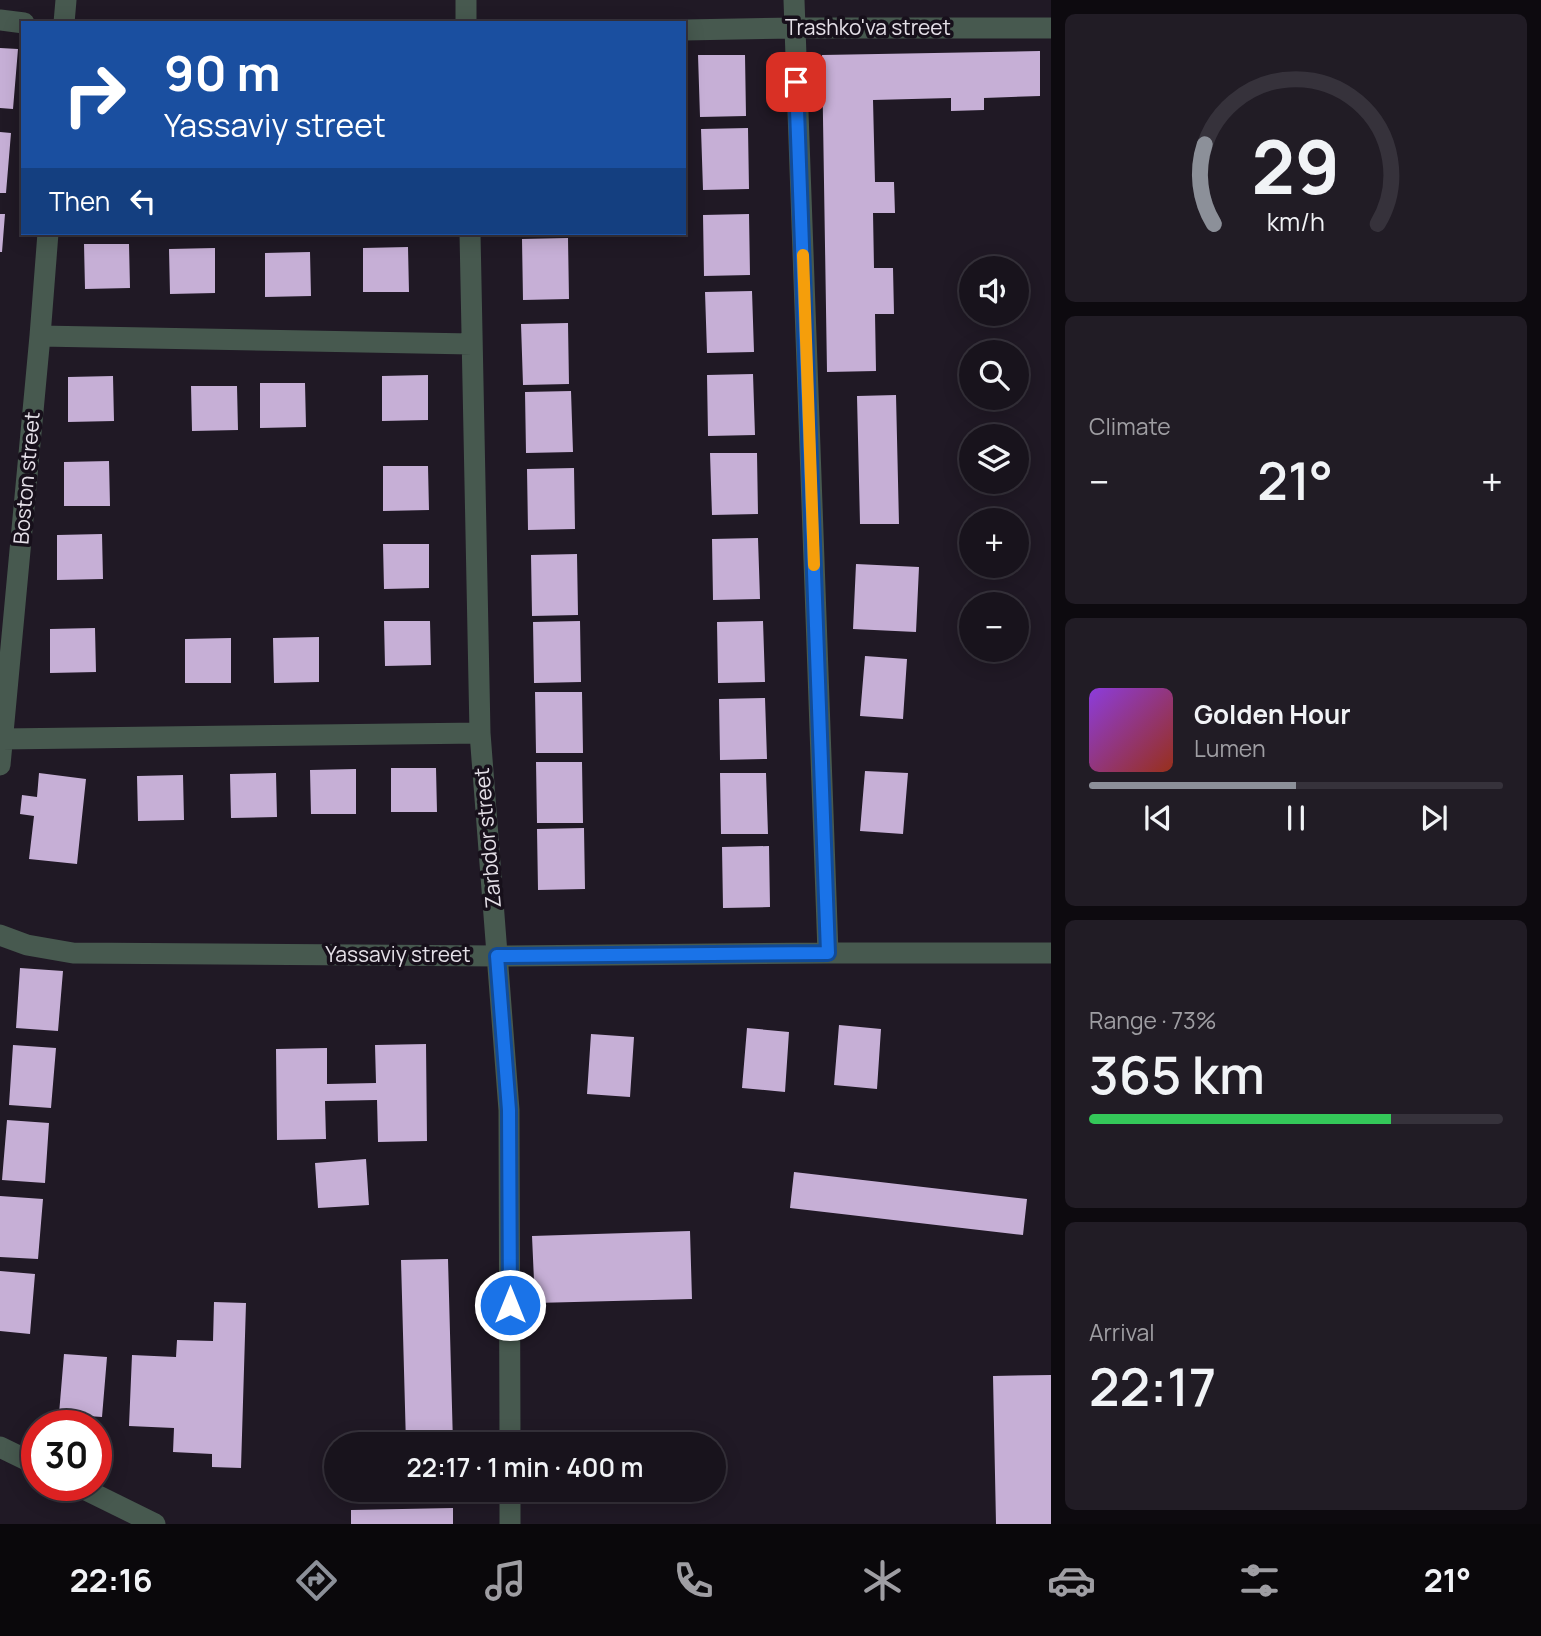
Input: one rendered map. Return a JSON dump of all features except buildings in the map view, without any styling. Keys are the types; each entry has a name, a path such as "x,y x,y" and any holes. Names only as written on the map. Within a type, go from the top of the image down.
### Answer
{"street":[{"path":"64,21 66,0"},
{"path":"466,0 466,21"},
{"path":"794,0 828,953"},
{"path":"0,20 21,23"},
{"name":"Trashko'va street","path":"686,30 1051,28"},
{"name":"Boston street","path":"0,765 48,235"},
{"name":"Zarbdor street","path":"470,235 480,733 509,1110 510,1432"},
{"path":"40,336 472,344"},
{"path":"2,739 480,733"},
{"name":"Yassaviy street","path":"0,935 27,945 73,953 497,956 1051,953"},
{"path":"0,1447 21,1457"},
{"path":"108,1501 155,1524"},
{"path":"510,1502 510,1524"}],"slow traffic":[{"path":"803,255 814,565"}],"route":[{"path":"510,1305 509,1110 497,956 828,953 796,82"}]}
